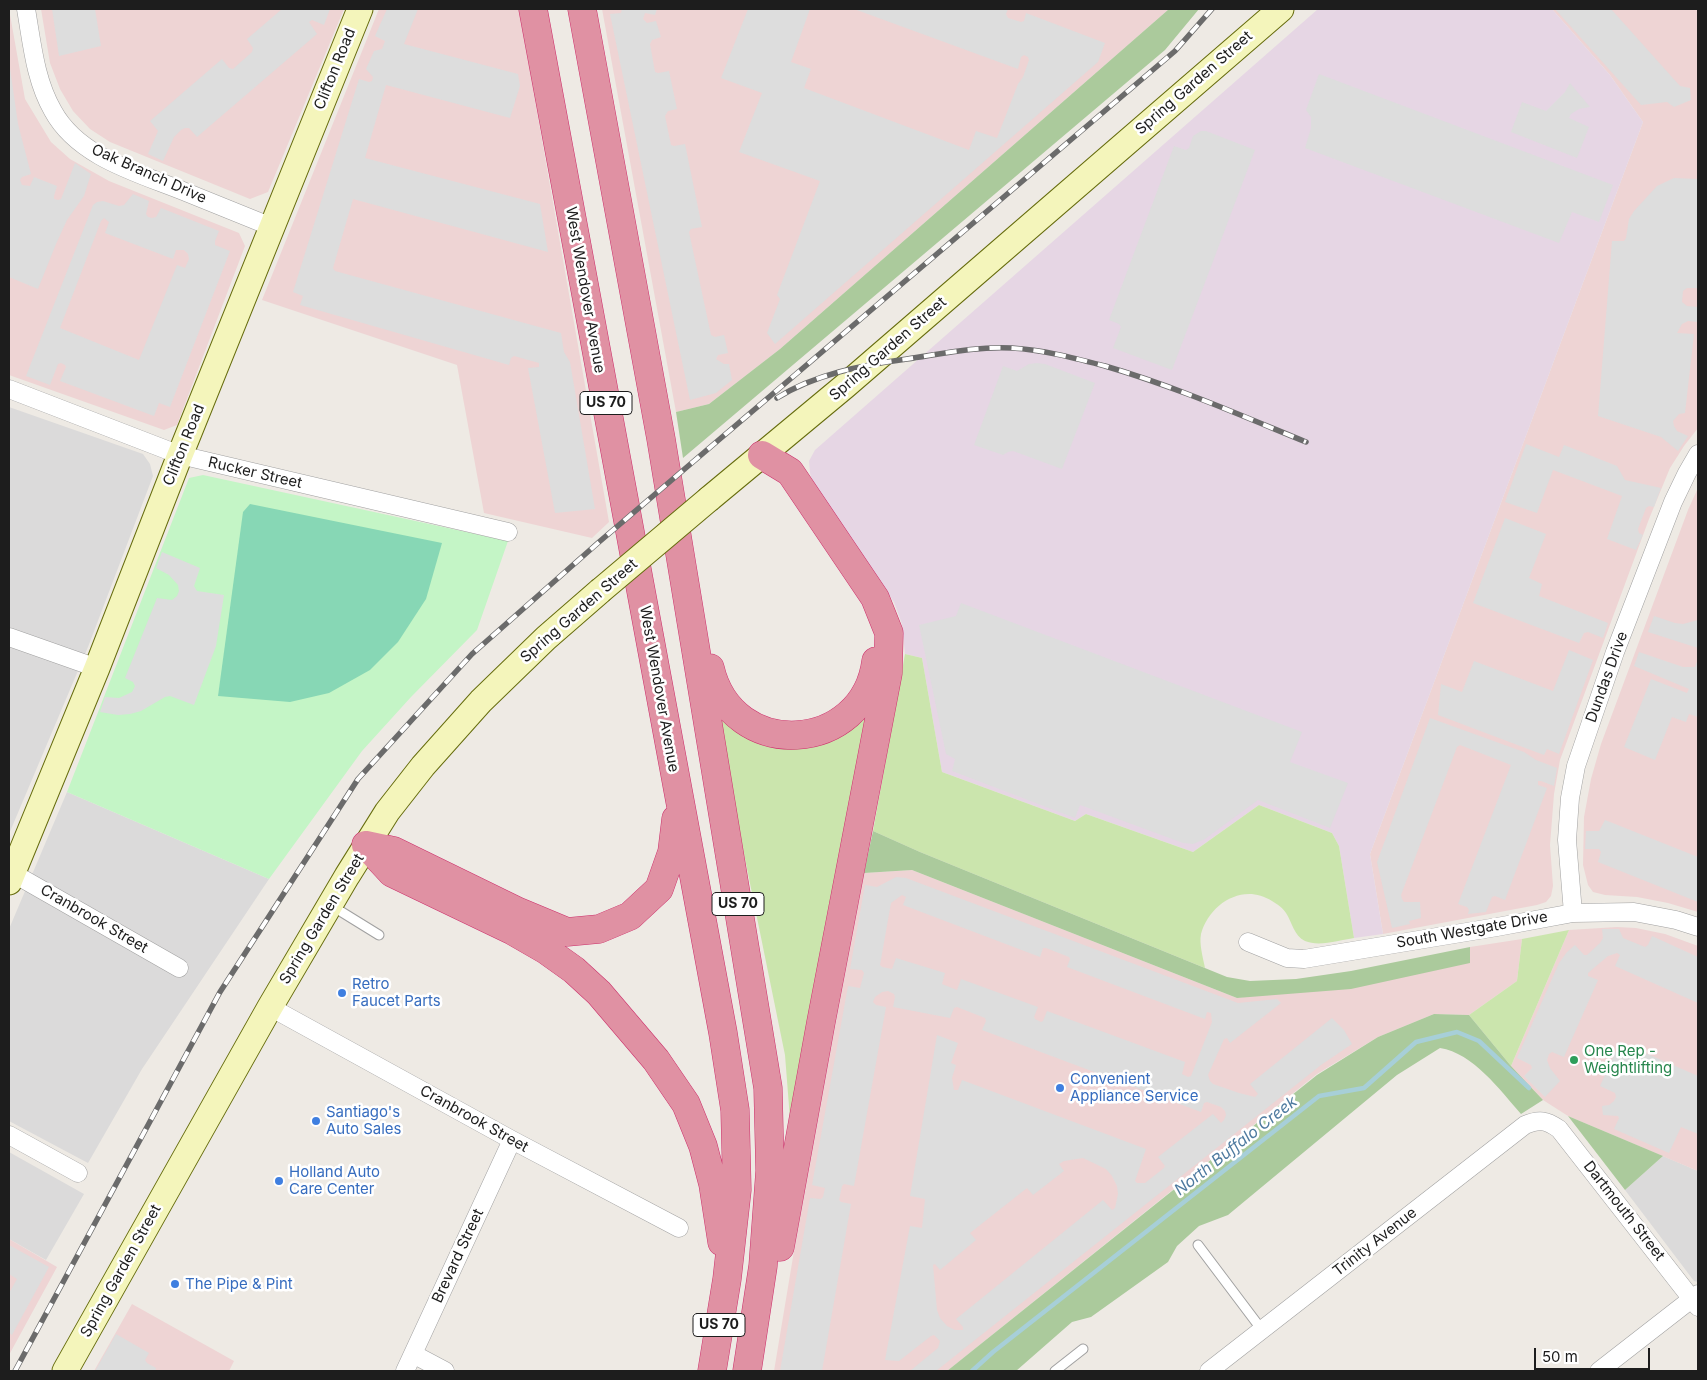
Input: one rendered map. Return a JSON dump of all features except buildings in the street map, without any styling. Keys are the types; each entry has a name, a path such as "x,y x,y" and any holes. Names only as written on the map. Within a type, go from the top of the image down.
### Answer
{"highway":[{"name":"West Wendover Avenue","path":"534,9 723,1032 735,1110 737,1190 727,1279 712,1371"},
{"name":"US 70","path":"582,9 661,439 768,1088 770,1172 763,1266 748,1371"},
{"path":"661,439 708,660 716,688 728,707 750,726 774,734 800,735 821,730 843,720 858,705 874,672 876,658 875,637 869,619 860,604 776,485 762,455"},
{"path":"748,1371 768,1312 886,682 889,643 889,633 870,590 790,472 762,455"},
{"path":"366,845 394,851 519,912 567,932 599,929 630,916 659,888 672,852 679,798"},
{"path":"366,845 392,873 513,931 546,950 574,970 599,993 656,1060 686,1104 703,1146 713,1184 727,1279"}],"main road":[{"name":"Clifton Road","path":"10,875 97,668 180,455 360,9"},
{"name":"Spring Garden Street","path":"65,1371 270,1007 366,845 387,812 455,728 508,674 600,591 845,386 1281,9"}],"street":[{"name":"Oak Branch Drive","path":"26,9 37,72 46,95 53,112 66,129 80,142 124,166 272,227"},
{"name":"Rucker Street","path":"9,389 180,455 508,532"},
{"name":"Dundas Drive","path":"1573,913 1567,840 1570,798 1576,766 1615,652 1673,502 1698,454"},
{"path":"9,636 97,668"},
{"name":"Cranbrook Street","path":"10,875 179,968"},
{"name":"South Westgate Drive","path":"1248,942 1287,958 1304,959 1573,913 1634,912 1676,920 1698,927"},
{"name":"Cranbrook Street","path":"270,1007 512,1140 679,1228"},
{"name":"Trinity Avenue","path":"1209,1371 1525,1125 1536,1121 1544,1121"},
{"name":"Dartmouth Street","path":"1544,1121 1559,1129 1696,1300"},
{"path":"9,1135 78,1173"},
{"name":"Brevard Street","path":"405,1371 512,1140"},
{"path":"1600,1371 1696,1300"},
{"path":"413,1354 445,1371"}],"lane":[{"path":"330,905 379,935"},
{"path":"1198,1245 1262,1330"},
{"path":"1054,1371 1083,1349"}],"shaded area":[{"path":"9,9 25,99 51,142 70,159 109,181 239,233 245,246 177,425 164,430 9,375"},
{"path":"41,9 344,9 268,192 250,199 110,142 90,129 73,111 60,89 50,63"},
{"path":"52,9 95,9 101,46 59,56"},
{"path":"282,9 330,9 324,25 312,20 309,22 317,34 197,137 189,128 185,128 174,137 163,161 148,154 158,131 150,121 222,59 229,68 233,69 252,52 253,48 247,39"},
{"path":"379,9 519,9 609,522 592,538 484,513 457,365 262,300"},
{"path":"387,9 418,9 404,44 518,74 520,86 510,118 386,85 365,158 540,204 548,252 353,199 333,268 335,271 561,333 564,352 570,362 595,509 555,513 528,368 539,367 539,363 514,356 511,358 509,365 300,305 303,296 293,292 359,79 372,81 373,77 366,69 374,51 382,49 385,41 375,36"},
{"path":"602,9 1169,9 780,349 709,404 676,412"},
{"path":"622,9 657,9 655,15 645,13 643,19 647,23 656,21 661,37 652,40 650,44 655,72 669,71 677,109 668,111 665,116 671,145 685,144 702,227 691,229 689,232 711,335 715,337 724,335 728,353 718,355 716,359 724,364 729,364 732,380 716,393 690,400 610,14 621,13"},
{"path":"748,9 810,9 791,62 811,69 804,88 969,150 976,131 997,138 1018,84 1023,77 1029,60 1028,57 1024,55 1021,57 1018,69 854,9 1008,9 1006,14 1008,18 1021,22 1024,21 1026,13 1105,43 1098,62 775,344 767,333 780,299 777,295 820,181 739,152 762,93 721,78"},
{"path":"1318,9 1552,9 1610,75 1643,122 1370,854 1383,934 1354,938 1339,846 1332,833 1259,805 1193,852 1086,814 1075,821 942,772 922,658 905,654 902,624 894,602 813,484 809,461 815,450"},
{"path":"1552,9 1698,9 1698,428 1670,468 1649,519 1560,760 1554,794 1550,845 1553,886 1551,896 1546,902 1537,905 1383,934 1370,854 1643,122 1610,75"},
{"path":"1555,9 1611,9 1680,86 1690,88 1691,100 1674,107 1667,102 1641,105"},
{"path":"9,61 18,124 31,174 22,177 20,180 22,185 30,186 34,177 57,186 54,199 58,200 61,199 75,163 91,174 84,196 67,220 38,289 9,277"},
{"path":"1319,74 1613,185 1599,222 1572,212 1559,243 1305,148 1311,128 1311,117 1306,110"},
{"path":"1570,83 1590,107 1579,109 1571,114 1569,118 1589,127 1577,158 1511,132 1522,102 1546,111 1565,92"},
{"path":"1201,131 1206,131 1255,150 1172,370 1113,348 1121,327 1119,324 1109,320 1174,146 1186,150 1189,148 1193,136"},
{"path":"1674,178 1698,179 1697,288 1687,288 1683,291 1682,302 1687,306 1698,307 1698,322 1688,321 1682,324 1677,333 1694,334 1685,413 1679,414 1673,421 1677,431 1688,436 1678,451 1661,437 1598,416 1612,241 1624,241 1629,219 1634,211 1657,186"},
{"path":"133,194 149,201 146,214 148,217 156,217 161,208 219,231 215,245 230,251 170,407 159,403 154,416 60,381 66,367 61,363 58,364 50,385 26,376 93,205 103,201 119,206 124,205","holes":["104,218 109,222 105,233 173,259 176,250 184,250 188,254 189,259 185,268 177,265 139,360 60,328 101,221"]},
{"path":"1029,364 1045,364 1095,383 1062,469 1013,451 1003,455 974,445 1003,366 1017,371"},
{"path":"9,407 143,454 150,464 153,476 88,647 9,834"},
{"path":"1526,444 1559,457 1564,445 1617,466 1625,480 1661,488 1654,507 1649,506 1646,508 1638,529 1639,533 1643,535 1636,550 1607,539 1622,496 1553,470 1537,513 1505,502"},
{"path":"1698,488 1698,912 1668,903 1637,897 1605,895 1593,892 1588,885 1583,865 1584,817 1591,779 1601,744 1688,510"},
{"path":"1505,518 1546,534 1529,578 1542,584 1539,596 1608,623 1603,638 1588,632 1584,633 1579,643 1473,603"},
{"path":"162,552 200,568 194,586 197,591 224,595 216,646 194,705 170,696 141,711 130,714 118,715 100,712 105,697 119,698 132,692 135,686 133,682 125,678 157,598 172,600 179,591 178,585 169,575 156,568"},
{"path":"961,603 1302,732 1290,762 1348,783 1330,828 1258,800 1205,839 1193,844 1183,843 1080,805 1075,818 952,771 955,759 946,754 919,625 956,616"},
{"path":"1654,616 1683,624 1698,620 1698,648 1648,632"},
{"path":"1569,650 1593,660 1559,754 1547,749 1544,755 1438,715 1441,684 1462,692 1474,661 1553,691"},
{"path":"1639,652 1683,667 1695,667 1698,659 1698,717 1689,714 1686,722 1672,717 1655,760 1624,747 1651,679 1687,693 1689,689 1634,666"},
{"path":"1430,718 1524,752 1536,760 1557,768 1554,786 1538,781 1538,785 1547,788 1505,900 1495,896 1492,897 1486,912 1468,914 1469,910 1467,907 1458,904 1511,765 1460,745 1457,747 1401,895 1404,902 1420,902 1421,918 1409,921 1410,924 1392,928 1377,862"},
{"path":"67,792 269,879 142,1069 88,1163 9,1121 9,929"},
{"path":"1605,820 1698,857 1698,902 1598,862 1601,852 1599,849 1585,849 1586,831 1599,831"},
{"path":"912,870 1237,998 1470,962 1470,947 1522,939 1517,981 1469,1015 1434,1014 1378,1037 1317,1074 947,1371 774,1371 804,1191 864,873"},
{"path":"896,877 906,878 1238,1003 1277,999 1281,1003 1230,1043 1227,1038 1224,1039 1208,1075 1213,1084 1239,1093 1255,1097 1258,1094 1250,1084 1332,1018 1344,1030 1352,1044 1321,1065 936,1371 910,1371 938,1348 940,1341 934,1335 931,1336 899,1361 885,1360 910,1226 922,1228 925,1199 910,1196 937,1035 958,1043 951,1063 956,1065 952,1078 954,1090 958,1090 962,1080 1146,1149 1135,1181 1137,1183 1145,1183 1164,1168 1165,1166 1158,1157 1213,1114 1221,1123 1226,1115 1221,1107 1207,1102 1204,1103 1201,1112 982,1030 986,1021 985,1018 957,1007 954,1008 950,1018 893,1007 894,994 888,991 882,992 875,997 873,1002 876,1005 886,1007 854,1186 844,1184 839,1200 851,1204 822,1371 780,1371 810,1198 821,1199 825,1188 812,1185 848,986 860,988 864,973 862,970 850,969 865,885 877,887","holes":["902,895 906,897 903,905 1040,957 1043,948 1046,948 1069,957 1067,967 1205,1019 1207,1012 1211,1013 1212,1022 1191,1076 1188,1077 1182,1074 1185,1062 1047,1011 1041,1022 1034,1017 1038,1007 961,979 957,990 942,984 945,973 896,958 892,969 882,967 880,965 891,903","1083,1158 1106,1169 1112,1176 1117,1186 1118,1194 1115,1208 1112,1210 1103,1200 956,1319 963,1327 963,1330 955,1330 947,1326 940,1318 937,1310 933,1265 935,1264 940,1270 976,1240 970,1233 1027,1188 1033,1195 1064,1171 1059,1164 1064,1161"]},
{"path":"1617,927 1636,928 1665,934 1698,946 1698,1171 1568,1116 1543,1100 1511,1066 1569,930"},
{"path":"1602,929 1619,929 1623,938 1645,947 1652,936 1698,957 1698,1003 1615,966 1620,955 1617,953 1608,956 1588,973 1588,976 1598,980 1564,1057 1552,1052 1549,1054 1547,1060 1550,1068 1560,1081 1545,1097 1524,1076 1532,1068 1531,1065 1517,1058 1559,963 1575,945 1584,955 1587,955 1603,938"},
{"path":"1620,1042 1698,1076 1698,1134 1681,1127 1669,1153 1614,1129 1619,1118 1618,1116 1603,1115 1602,1106 1609,1105 1616,1097 1615,1093 1600,1086"},
{"path":"9,1152 84,1194 46,1260 9,1239"},
{"path":"1663,1156 1698,1171 1698,1282 1694,1281 1625,1190"},
{"path":"9,1239 57,1267 9,1355"},
{"path":"9,1245 49,1267 12,1335 9,1333 9,1293 17,1279 9,1274"},
{"path":"132,1304 234,1361 229,1371 94,1371"},
{"path":"116,1334 149,1353 145,1360 156,1368 155,1371 95,1371"}],"green space":[{"path":"1169,9 1199,9 1165,50 683,458 676,412 709,404 780,349"},
{"path":"203,475 508,541 477,630 411,697 362,751 269,879 67,792 189,478"},
{"path":"250,504 442,543 426,599 398,642 370,670 329,693 290,702 218,696 243,512"},
{"path":"905,654 922,658 942,772 1075,821 1086,814 1193,852 1259,805 1332,833 1339,846 1354,938 1323,943 1305,941 1296,932 1285,911 1276,903 1261,896 1239,895 1219,905 1205,923 1200,942 1205,968 873,831"},
{"path":"713,697 761,740 870,700 790,1119 785,1055"},
{"path":"873,831 1227,977 1250,981 1296,979 1351,971 1470,947 1470,963 1351,989 1237,998 912,870 864,873"},
{"path":"1569,930 1511,1066 1469,1015 1517,981 1522,939"},
{"path":"1434,1014 1469,1015 1511,1066 1543,1100 1521,1114 1495,1084 1475,1065 1452,1051 1440,1048 1397,1075 1228,1215 1199,1226 1177,1246 1168,1262 1091,1317 1072,1322 1016,1371 947,1371 1317,1075 1378,1037"},
{"path":"1568,1116 1663,1156 1625,1190"}],"waterway":[{"name":"North Buffalo Creek","path":"972,1371 993,1352 1319,1096 1364,1088 1416,1042 1457,1032 1479,1041 1529,1088"}],"railway":[{"path":"15,1371 220,992 358,779 472,654 599,542 1175,51 1212,9"},
{"path":"777,398 807,383 857,368 959,351 1012,348 1059,355 1131,374 1207,401 1306,442"}],"place":[{"name":"Retro Faucet Parts","path":"342,993"},
{"name":"One Rep - Weightlifting","path":"1574,1060"},
{"name":"Convenient Appliance Service","path":"1060,1088"},
{"name":"Santiago's Auto Sales","path":"316,1121"},
{"name":"Holland Auto Care Center","path":"279,1181"},
{"name":"The Pipe & Pint","path":"175,1284"}]}
